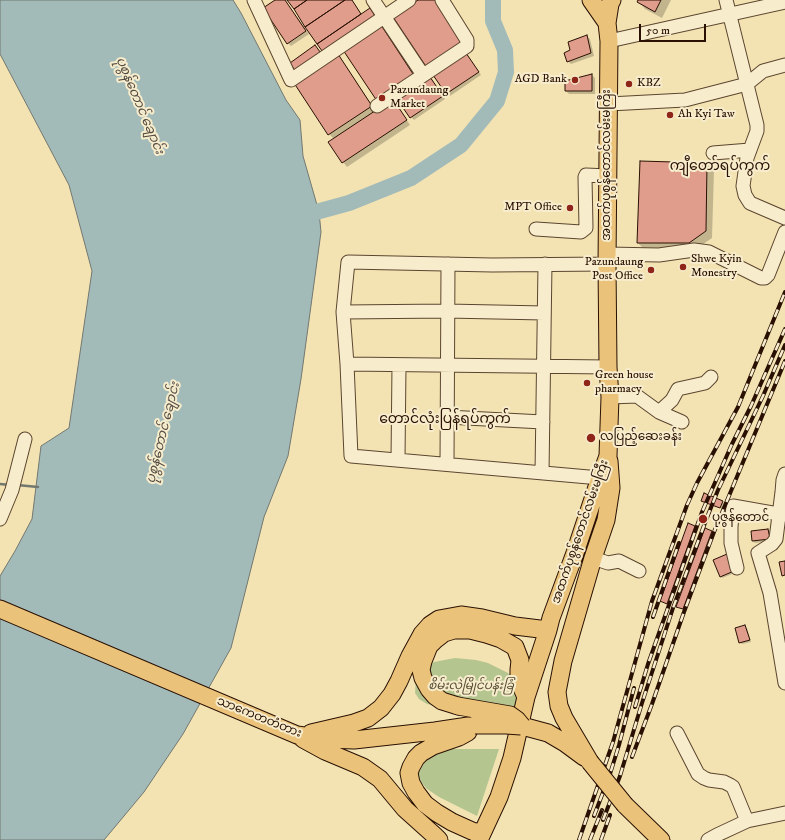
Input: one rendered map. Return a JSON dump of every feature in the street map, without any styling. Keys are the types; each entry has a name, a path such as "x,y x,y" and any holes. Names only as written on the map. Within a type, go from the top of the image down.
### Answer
{"main road":[{"name":"အထက်ပုစွန်တောင်လမ်းမကြီး","path":"480,837 498,797 512,758 526,697 553,612 608,456 610,397 608,367 607,259 609,40 606,23 591,0"},
{"path":"606,23 612,0"},
{"path":"590,762 564,718 559,706 557,692 563,661 593,558 606,520 611,488 608,456"},
{"name":"သာကေတတံတား","path":"0,609 297,735 326,739 354,740 475,725 522,726 548,733 565,743 590,762 625,805 661,840"},
{"path":"297,735 368,718 381,708 392,694 422,634 430,625 439,619 462,615 515,626 548,630"},
{"path":"522,726 510,715 458,706 442,701 435,696 422,678 421,670 429,646 444,633 454,630 470,630 501,639 515,647 520,660 519,681 526,697"},
{"path":"475,725 468,732 459,737 433,746 421,753 416,758 409,773 411,783 425,804 452,822 472,831 480,837"},
{"path":"297,735 310,744 362,767 380,779 405,809 436,837 452,840"}],"street":[{"path":"373,0 423,75"},
{"path":"257,1 291,80 409,0"},
{"path":"377,106 467,46 467,40 442,0"},
{"path":"726,0 756,120 757,131 747,158 743,186 745,195 750,203 785,218"},
{"path":"609,40 785,2"},
{"path":"608,104 685,100 747,84 762,71 785,65"},
{"path":"713,153 750,150"},
{"path":"536,229 581,232 586,228 585,177 586,175 608,176"},
{"path":"600,478 350,456 347,364 343,312 348,262 544,264 659,255 694,250 709,252 761,278 765,278 768,275 785,232"},
{"path":"446,464 448,264"},
{"path":"542,473 544,264"},
{"path":"343,312 544,313"},
{"path":"347,364 608,367"},
{"path":"398,460 399,365"},
{"path":"659,412 672,400 678,389 705,383 711,377"},
{"path":"610,397 637,396 659,412 682,422"},
{"path":"447,417 543,422"},
{"path":"0,519 12,490 25,440"},
{"path":"785,474 783,480 782,514 775,542 758,553 770,593 785,683"},
{"path":"737,568 731,543 733,506 782,514"},
{"path":"593,558 608,563 619,561 639,571"},
{"path":"677,733 698,774 709,780 724,782 733,787 747,821"},
{"path":"708,840 747,821 785,813"}],"green space":[{"name":"စိမ်းလဲ့မြိုင်ပန်းခြံ","path":"455,658 488,663 508,673 523,684 513,725 427,704 419,699 415,693 416,678 426,666 434,662"},
{"path":"434,749 499,749 477,816 439,797 427,789 419,780 417,769"}],"water":[{"name":"ပုစွန်တောင် ချောင်း","path":"0,0 233,0 286,100 300,120 303,156 319,212 321,232 301,379 288,456 264,517 231,648 183,734 144,792 104,840 0,840 0,576 32,519 41,446 69,428 92,271 69,185 0,54"}],"building":[{"path":"275,0 285,0 306,31 287,44 263,8"},
{"path":"287,0 307,0 294,9"},
{"path":"307,0 345,0 305,27 294,9"},
{"path":"345,0 352,0 361,14 317,44 305,27"},
{"path":"418,0 436,0 465,43 427,68 393,17"},
{"path":"638,0 661,0 655,12 637,2"},
{"path":"370,8 377,19 325,55 317,44"},
{"path":"381,25 415,77 377,101 343,50"},
{"path":"587,35 591,53 567,62 564,53 570,50 568,42"},
{"path":"315,45 323,56 297,74 290,63"},
{"path":"466,53 479,72 446,94 433,75"},
{"path":"338,54 372,106 328,135 294,83"},
{"path":"592,74 592,91 565,91 565,81"},
{"path":"430,77 443,96 410,118 397,99"},
{"path":"393,99 407,120 342,163 328,142"},
{"path":"640,161 707,163 706,231 689,243 637,243"},
{"path":"704,493 723,501 720,508 701,501"},
{"path":"688,523 695,526 667,604 660,601"},
{"path":"705,528 712,531 683,609 676,607"},
{"path":"768,529 770,539 752,541 751,531"},
{"path":"727,554 734,571 720,577 713,560"},
{"path":"785,561 785,575 782,576 779,562"},
{"path":"745,625 750,640 739,643 735,628"}],"waterway":[{"path":"298,217 349,203 411,178 461,145 497,101 506,72 505,50 493,21 493,0"},
{"path":"0,484 10,485"},
{"path":"17,485 38,487"}],"railway":[{"path":"579,840 613,742 652,601 687,505 697,483 738,407 785,292"},
{"path":"635,707 648,664 702,512 785,329"},
{"path":"603,820 620,776 673,608 708,515 718,490 763,396 785,345"},
{"path":"632,757 714,532 785,361"},
{"path":"653,617 679,543"},
{"path":"594,816 610,774 634,688"},
{"path":"590,840 602,810"},
{"path":"601,840 610,815"}],"place":[{"name":"AGD Bank","path":"575,80"},
{"name":"KBZ","path":"629,84"},
{"name":"Pazundaung Market","path":"382,98"},
{"name":"Ah Kyi Taw","path":"670,115"},
{"name":"MPT Office","path":"570,208"},
{"name":"Shwe Kyin Monestry","path":"683,267"},
{"name":"Pazundaung Post Office","path":"651,270"},
{"name":"Green house pharmacy","path":"587,383"},
{"name":"လပြည့်ဆေးခန်း","path":"591,438"},
{"name":"ပုဇွန်တောင်","path":"703,519"}],"district":[{"name":"ကျီတော်ရပ်ကွက်","path":"720,167"},
{"name":"တောင်လုံးပြန်ရပ်ကွက်","path":"445,420"}]}
